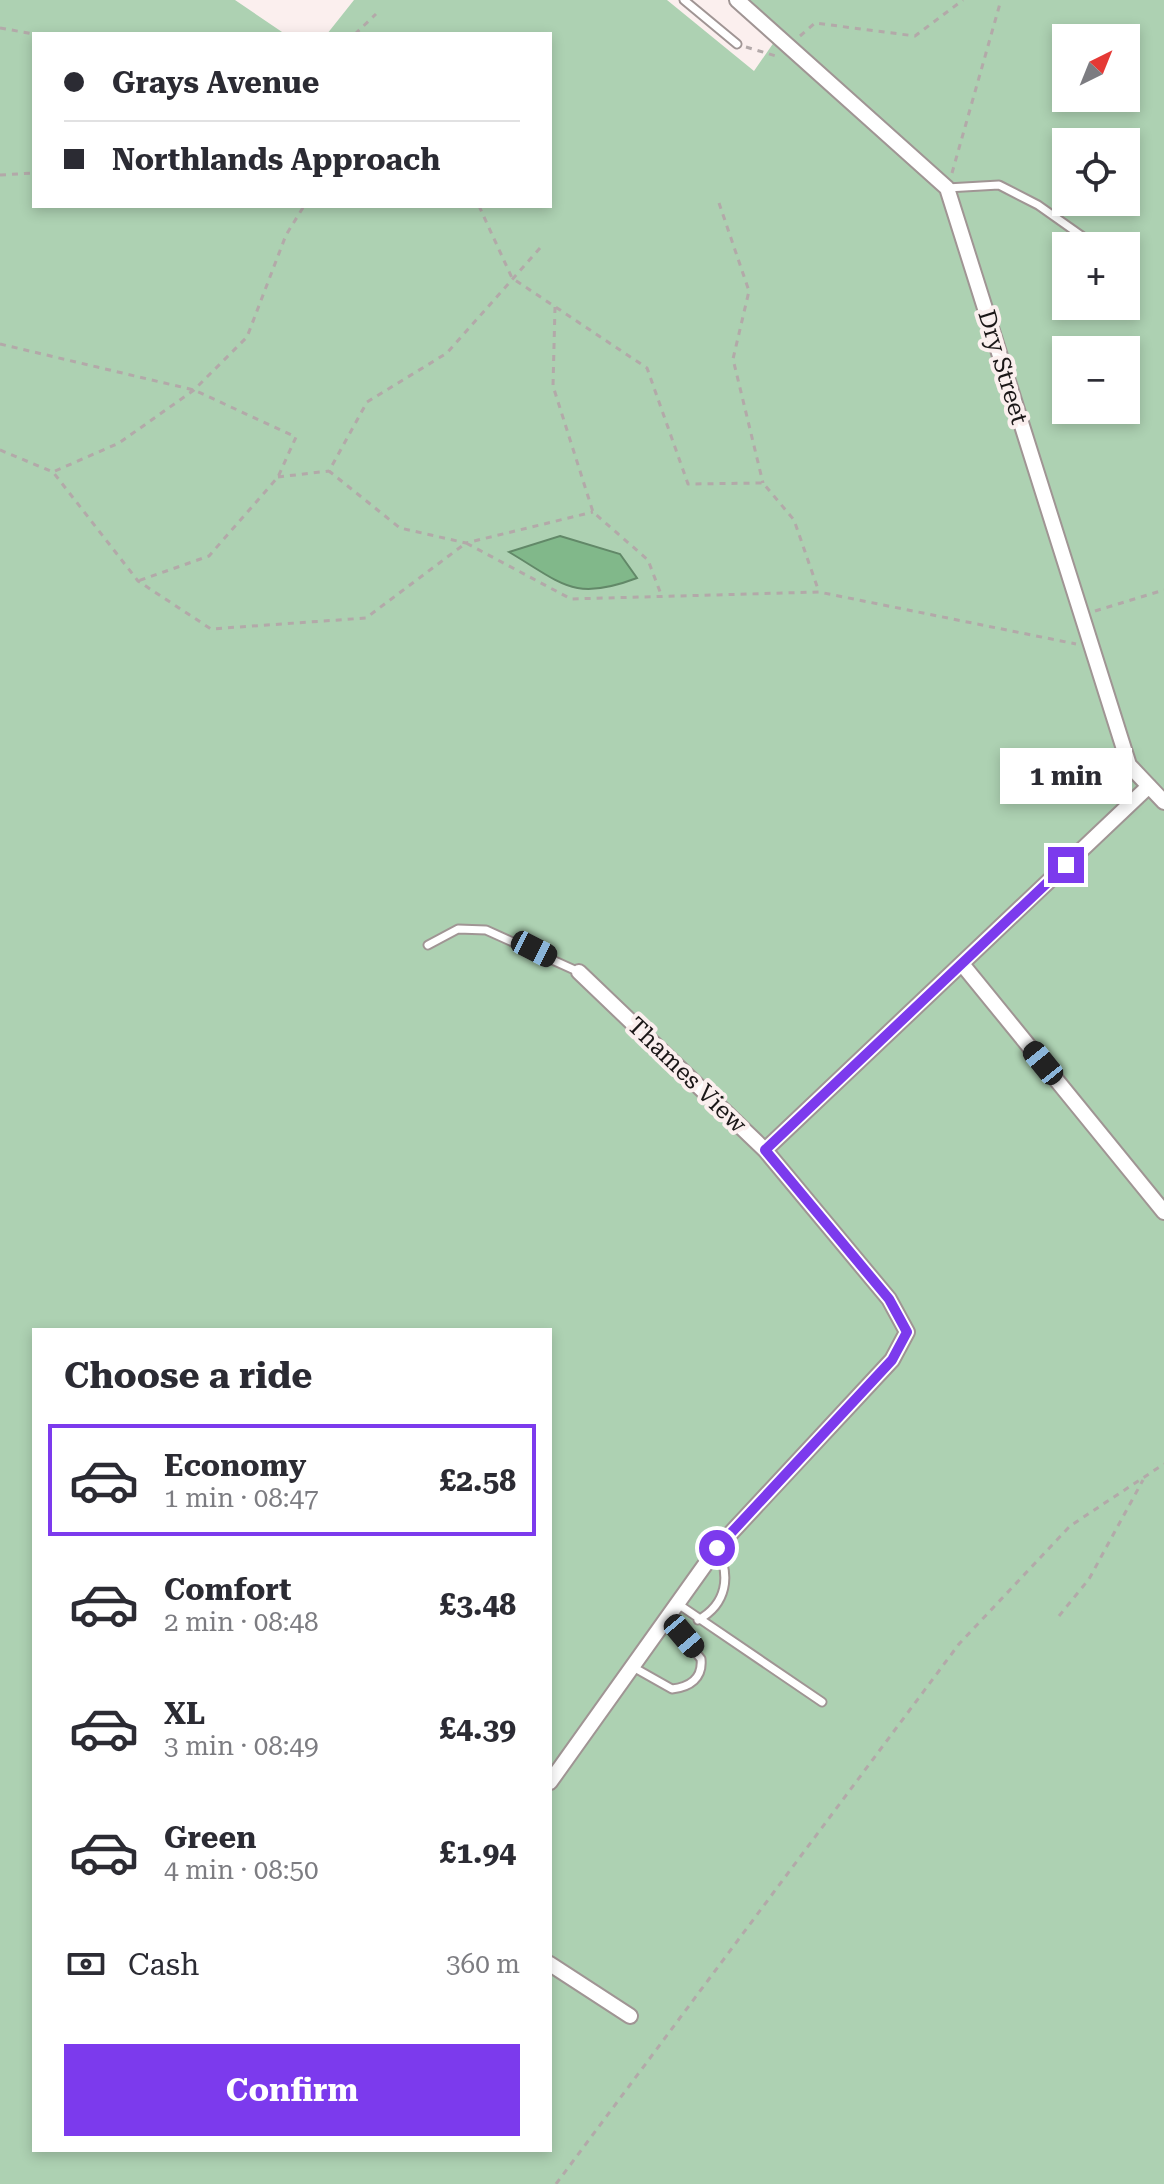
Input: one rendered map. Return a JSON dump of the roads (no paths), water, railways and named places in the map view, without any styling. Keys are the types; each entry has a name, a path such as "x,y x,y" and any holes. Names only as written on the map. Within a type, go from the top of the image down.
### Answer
{"street":[{"path":"737,0 947,188"},
{"name":"Dry Street","path":"947,188 1089,647 1129,765 1164,802"},
{"path":"765,1150 1149,786"},
{"path":"962,964 1164,1212"},
{"name":"Thames View","path":"579,972 765,1150 889,1299 907,1332 892,1360 717,1548"},
{"path":"552,1779 584,1739 666,1617 717,1548"},
{"path":"552,1965 630,2016"}],"lane":[{"path":"684,0 737,44"},
{"path":"947,188 999,185 1038,205 1076,232"},
{"path":"428,945 458,929 486,930 579,972"},
{"path":"698,1620 716,1605 726,1585 724,1560 717,1548"},
{"path":"676,1603 822,1702"},
{"path":"632,1666 672,1689 690,1686 698,1676 701,1659 666,1617"}]}
